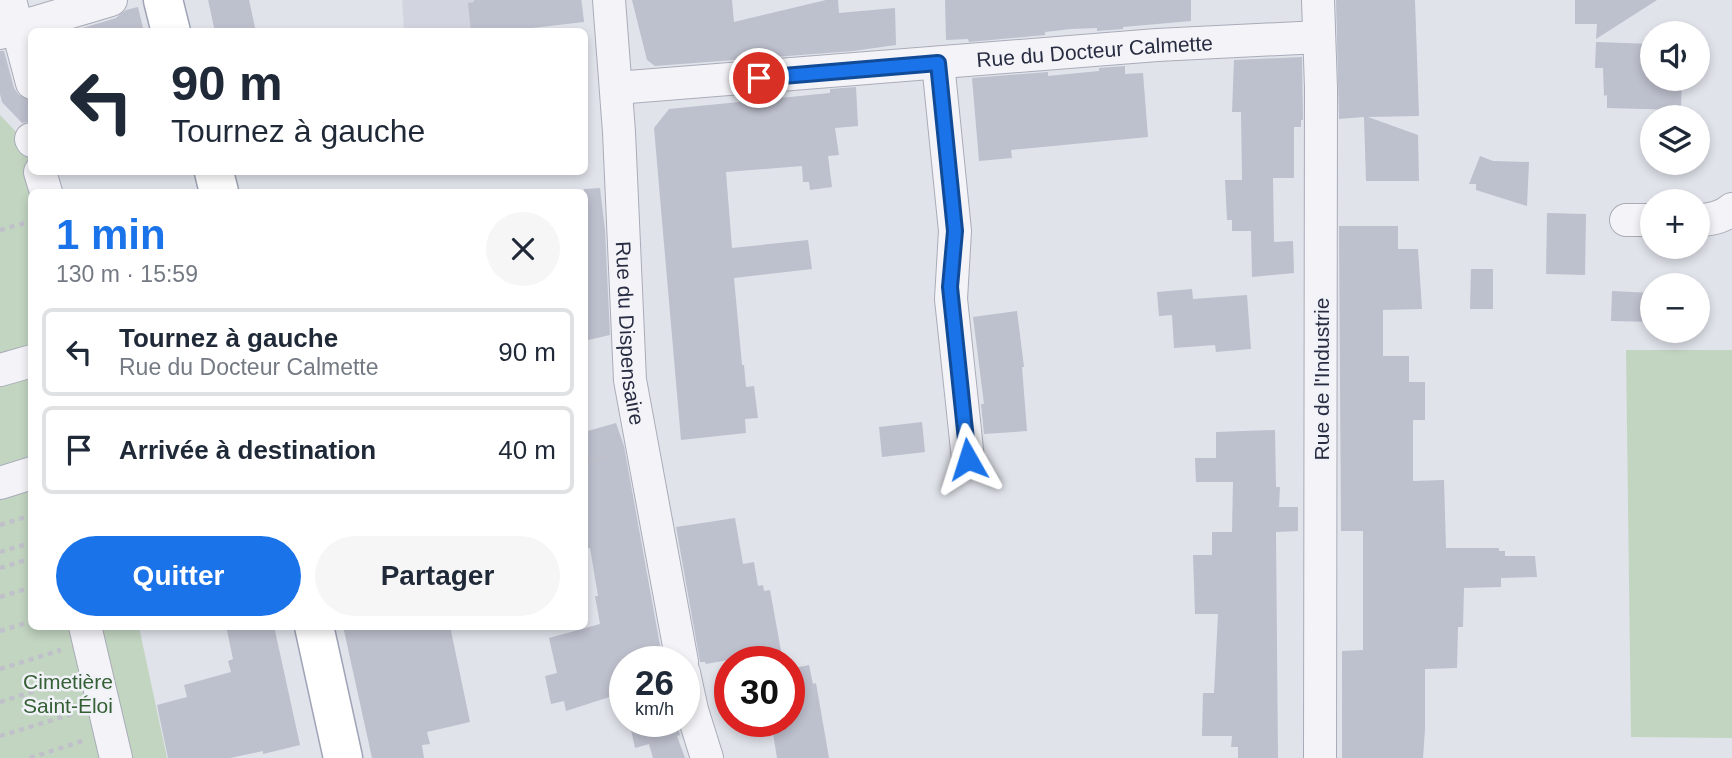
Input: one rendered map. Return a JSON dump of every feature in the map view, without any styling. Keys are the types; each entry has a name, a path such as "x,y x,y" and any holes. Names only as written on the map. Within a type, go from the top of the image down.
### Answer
{"main road":[{"path":"163,0 170,28"},
{"path":"190,0 194,28"},
{"path":"315,630 343,758"}],"street":[{"path":"28,72 9,20 111,0"},
{"name":"Rue du Dispensaire","path":"609,0 616,88 628,359 633,400 679,646"},
{"name":"Rue de l'Industrie","path":"1318,0 1320,758"},
{"name":"Rue du Docteur Calmette","path":"616,88 1169,44 1319,37"},
{"path":"938,63 955,231 950,287 968,459"},
{"path":"0,370 28,362"},
{"path":"0,483 28,474"},
{"path":"87,634 110,732"},
{"path":"700,736 707,758"}],"path":[{"path":"0,230 28,222"},
{"path":"0,525 28,515"},
{"path":"0,552 28,544"},
{"path":"0,568 28,559"},
{"path":"0,597 28,588"},
{"path":"0,631 28,622"},
{"path":"0,669 87,634"},
{"path":"0,702 96,672"},
{"path":"0,736 110,732"},
{"path":"30,758 110,732"}],"shaded area":[{"path":"402,0 582,0 584,21 519,28 404,28"}],"green space":[{"name":"Cimetière Saint-Éloi","path":"0,115 18,134 28,132 28,175 31,175 31,189 28,189 28,630 140,630 167,758 0,758"},
{"path":"1626,350 1732,350 1732,738 1631,737"}],"building":[{"path":"208,0 249,0 255,28 214,28"},
{"path":"581,0 584,22 531,28 471,28 468,3"},
{"path":"632,0 732,0 734,22 826,0 838,0 839,13 895,8 896,45 853,51 655,66 647,60"},
{"path":"945,0 1191,0 1191,21 1097,31 1097,28 1071,29 1045,32 1045,35 969,42 968,39 946,40"},
{"path":"1336,0 1415,0 1419,116 1368,117 1418,135 1419,181 1366,181 1364,117 1339,119"},
{"path":"1575,0 1657,0 1596,39 1597,24 1575,24"},
{"path":"138,7 143,28 83,28 116,18 126,10"},
{"path":"1596,42 1640,44 1640,91 1682,91 1681,105 1640,105 1640,109 1607,108 1603,68 1595,68"},
{"path":"0,51 4,51 14,88 19,95 28,99 28,122 22,123 2,102"},
{"path":"1302,57 1303,120 1301,127 1294,127 1294,178 1273,178 1274,242 1293,241 1294,273 1252,277 1251,231 1232,231 1232,220 1227,220 1225,180 1242,180 1241,112 1232,112 1234,60"},
{"path":"1125,66 1125,74 1143,73 1148,137 1011,150 1012,158 979,161 972,78 1048,72 1048,76"},
{"path":"856,87 858,126 835,128 839,155 828,156 832,187 810,190 809,182 803,182 802,166 726,172 732,248 808,240 812,269 734,278 742,365 746,387 754,386 758,418 745,419 746,433 681,440 654,128 669,109 830,93 830,89"},
{"path":"1480,156 1493,161 1529,162 1527,206 1476,190 1476,184 1469,184"},
{"path":"600,188 605,230 610,335 588,340 588,189 584,189"},
{"path":"1547,213 1586,214 1585,275 1546,274"},
{"path":"1339,226 1398,226 1398,249 1418,249 1422,309 1383,310 1383,356 1409,356 1409,382 1425,382 1425,420 1413,420 1413,481 1444,480 1446,548 1499,548 1499,551 1505,551 1505,556 1535,556 1537,577 1501,578 1501,587 1464,588 1463,627 1458,627 1457,668 1425,669 1423,758 1342,758 1342,651 1363,650 1363,531 1341,531"},
{"path":"1471,269 1493,269 1493,309 1470,309"},
{"path":"1192,289 1193,299 1247,295 1251,349 1216,352 1215,345 1174,348 1172,315 1159,316 1157,292"},
{"path":"1612,291 1640,292 1640,322 1611,321"},
{"path":"1017,311 1024,367 1027,431 984,434 981,404 984,404 973,317"},
{"path":"922,422 925,452 882,457 879,427"},
{"path":"616,423 624,446 660,646 609,646 609,697 566,711 564,701 551,704 545,676 557,673 549,638 588,630 588,627 600,624 595,596 598,596 588,548 588,431"},
{"path":"1275,430 1279,507 1298,507 1298,531 1276,532 1278,758 1238,758 1238,747 1231,747 1232,736 1202,736 1203,693 1214,693 1218,614 1195,614 1193,555 1212,555 1212,532 1232,532 1233,482 1196,482 1195,458 1216,458 1216,432"},
{"path":"735,518 743,564 754,562 758,586 763,585 764,591 770,590 780,646 714,646 714,663 700,662 700,646 697,646 676,527"},
{"path":"227,630 275,630 300,745 230,758 168,758 157,705 187,697 184,685 231,672 228,661 233,659"},
{"path":"344,630 451,630 470,722 427,732 430,744 422,745 424,758 372,758"},
{"path":"809,665 813,684 816,683 829,758 777,758 774,737 805,737 805,666"},
{"path":"633,737 677,737 685,758 653,758 649,744 635,748"}],"route":[{"path":"759,78 938,63 955,231 950,287 968,459"}]}
